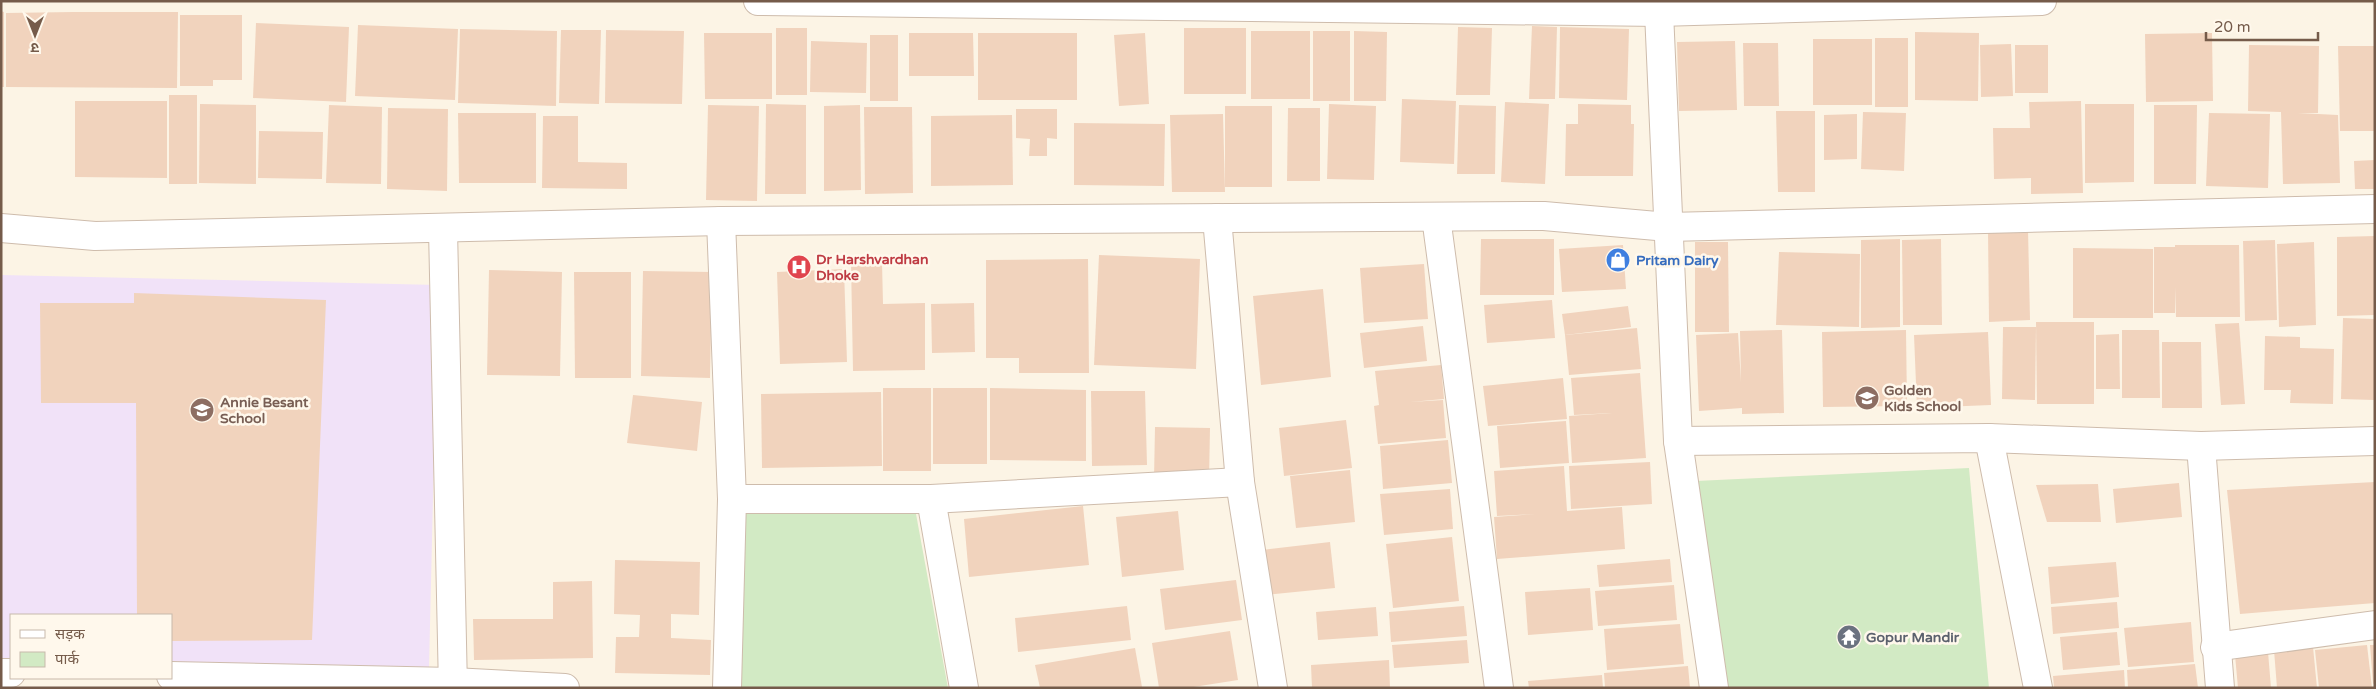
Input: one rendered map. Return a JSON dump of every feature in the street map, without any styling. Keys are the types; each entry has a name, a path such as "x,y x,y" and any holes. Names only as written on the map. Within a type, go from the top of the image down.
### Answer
{"street":[{"path":"758,1 1660,12 2042,1"},
{"path":"1660,12 1678,441 1714,688"},
{"path":"1,228 95,236 721,221 1544,216 1668,227 2375,209"},
{"path":"1436,217 1499,688"},
{"path":"1217,218 1240,482 1274,688"},
{"path":"721,221 732,499 727,688"},
{"path":"443,229 453,685"},
{"path":"1678,441 1989,438 2201,446 2375,441"},
{"path":"1989,438 2038,688"},
{"path":"2201,446 2215,647 2220,688"},
{"path":"732,499 931,499 1240,482"},
{"path":"931,499 964,688"},
{"path":"2215,647 2375,625"},
{"path":"172,676 565,688"}],"shaded area":[{"path":"2,275 438,285 429,668 172,663 172,614 10,614 10,659 1,659"}],"green space":[{"path":"1969,468 1989,688 1720,688 1696,481"},
{"path":"740,512 916,514 948,688 733,688"}],"building":[{"path":"1,11 4,12 4,87 1,87"},
{"path":"178,12 177,88 6,87 6,13"},
{"path":"180,15 242,15 242,80 213,80 213,86 180,86"},
{"path":"256,23 349,27 346,102 253,98"},
{"path":"358,25 458,29 455,100 355,96"},
{"path":"1532,26 1557,27 1555,99 1529,99"},
{"path":"1458,27 1492,28 1490,95 1456,95"},
{"path":"1560,27 1629,29 1627,100 1559,98"},
{"path":"776,28 807,28 807,95 776,95"},
{"path":"1184,28 1246,28 1246,94 1184,94"},
{"path":"460,29 557,31 556,106 458,103"},
{"path":"561,30 601,30 599,104 559,103"},
{"path":"606,30 684,31 682,104 605,103"},
{"path":"1251,31 1310,31 1310,99 1251,99"},
{"path":"1313,31 1350,31 1350,101 1313,101"},
{"path":"1354,31 1387,32 1386,101 1354,101"},
{"path":"1915,32 1979,33 1978,101 1915,100"},
{"path":"704,33 772,33 772,99 705,99"},
{"path":"909,33 973,33 974,76 909,76"},
{"path":"978,33 1077,33 1077,100 978,100"},
{"path":"1145,33 1149,104 1119,106 1114,35"},
{"path":"2212,33 2213,101 2146,102 2145,34"},
{"path":"870,35 898,35 898,101 870,101"},
{"path":"1875,38 1908,38 1908,107 1875,107"},
{"path":"1813,39 1872,39 1872,105 1813,105"},
{"path":"811,41 867,43 866,93 810,92"},
{"path":"1735,41 1737,110 1679,111 1677,42"},
{"path":"1743,43 1778,43 1779,106 1744,106"},
{"path":"2011,44 2013,96 1981,97 1980,45"},
{"path":"2015,45 2048,45 2048,93 2015,93"},
{"path":"2249,45 2319,46 2318,113 2298,113 2338,115 2340,183 2283,184 2281,112 2248,111"},
{"path":"2338,46 2375,46 2375,131 2340,131"},
{"path":"169,95 197,95 197,184 169,184"},
{"path":"1402,99 1456,101 1454,164 1400,162"},
{"path":"75,101 167,101 167,178 75,177"},
{"path":"2081,101 2083,193 2031,194 2031,178 1994,179 1993,128 2030,128 2029,102"},
{"path":"1505,102 1549,104 1545,184 1501,182"},
{"path":"200,104 256,105 256,184 199,183"},
{"path":"766,104 806,105 806,194 765,194"},
{"path":"1329,104 1376,106 1374,180 1327,179"},
{"path":"1578,104 1631,105 1631,124 1634,124 1633,176 1565,176 1566,124 1578,124"},
{"path":"2085,104 2134,104 2134,182 2085,183"},
{"path":"329,105 382,107 381,184 326,183"},
{"path":"708,105 759,106 757,201 706,200"},
{"path":"860,105 861,190 824,191 824,106"},
{"path":"1459,105 1496,106 1495,174 1457,174"},
{"path":"2154,105 2197,105 2196,184 2154,184"},
{"path":"1225,106 1272,106 1272,187 1225,187"},
{"path":"864,107 912,107 913,193 865,194"},
{"path":"388,108 448,109 447,191 387,189"},
{"path":"1288,108 1320,108 1320,181 1287,181"},
{"path":"1016,109 1057,109 1057,139 1047,138 1047,156 1029,156 1030,139 1016,138"},
{"path":"1776,111 1815,111 1815,192 1778,192"},
{"path":"1863,112 1906,113 1904,171 1861,169"},
{"path":"458,113 536,113 536,183 459,183"},
{"path":"2209,113 2270,114 2268,188 2206,186"},
{"path":"1223,114 1225,192 1172,192 1170,115"},
{"path":"1857,114 1857,159 1824,160 1824,115"},
{"path":"1012,115 1013,185 931,186 931,116"},
{"path":"543,116 578,116 578,162 627,163 627,189 542,188"},
{"path":"1074,123 1165,124 1164,186 1074,185"},
{"path":"259,131 323,132 322,179 258,178"},
{"path":"2375,160 2375,189 2355,189 2354,161"},
{"path":"2028,229 2030,320 1989,322 1988,230"},
{"path":"2375,236 2375,315 2337,316 2337,237"},
{"path":"1481,239 1554,239 1554,295 1480,295"},
{"path":"1900,239 1900,327 1861,328 1861,240"},
{"path":"1941,239 1942,325 1903,325 1902,240"},
{"path":"2275,240 2277,320 2245,321 2243,241"},
{"path":"1695,242 1728,242 1729,332 1695,332"},
{"path":"2314,242 2316,325 2279,327 2277,244"},
{"path":"1623,245 1626,289 1562,292 1559,249"},
{"path":"2175,245 2239,245 2240,317 2176,317 2175,287 2175,313 2154,313 2154,247 2175,247"},
{"path":"2073,248 2153,249 2153,318 2073,318"},
{"path":"1779,252 1860,254 1859,327 1776,325"},
{"path":"1099,255 1200,259 1196,369 1094,365"},
{"path":"1088,259 1089,373 1019,373 1019,358 986,358 986,260"},
{"path":"851,262 882,262 883,304 925,303 925,370 853,371"},
{"path":"1424,264 1428,319 1364,323 1360,268"},
{"path":"844,269 847,362 780,364 777,272"},
{"path":"489,270 562,272 560,376 487,375"},
{"path":"643,271 712,272 710,378 641,376"},
{"path":"574,272 631,272 631,378 575,378"},
{"path":"1323,289 1331,377 1261,385 1253,296"},
{"path":"134,293 326,300 312,640 172,641 172,614 137,614 136,403 41,403 40,303 134,303"},
{"path":"1552,300 1555,338 1487,343 1484,305"},
{"path":"974,303 975,352 932,353 931,304"},
{"path":"1628,306 1631,327 1565,335 1562,314"},
{"path":"2343,318 2375,319 2374,400 2341,399"},
{"path":"2036,322 2094,322 2094,404 2037,404"},
{"path":"2239,323 2245,404 2221,405 2215,324"},
{"path":"1423,326 1427,361 1364,368 1360,333"},
{"path":"2003,327 2036,327 2035,400 2002,399"},
{"path":"1637,328 1641,369 1569,375 1565,335"},
{"path":"1782,330 1784,413 1742,414 1742,408 1699,411 1696,335 1738,333 1741,382 1740,331"},
{"path":"1906,330 1907,406 1823,407 1822,332"},
{"path":"2122,330 2159,330 2160,398 2122,398"},
{"path":"1988,332 1991,405 1917,408 1914,335"},
{"path":"2119,334 2120,389 2096,389 2096,335"},
{"path":"2265,336 2300,337 2300,348 2334,349 2333,404 2290,403 2291,390 2264,390"},
{"path":"2162,342 2201,342 2202,408 2162,408"},
{"path":"1441,365 1444,399 1410,402 1443,400 1446,438 1378,444 1374,406 1379,405 1375,371"},
{"path":"1640,373 1646,458 1572,463 1569,416 1612,413 1574,415 1571,378"},
{"path":"1563,378 1567,419 1488,426 1483,386"},
{"path":"883,388 931,388 931,471 883,471"},
{"path":"933,388 987,388 987,464 933,464"},
{"path":"990,388 1086,390 1086,461 990,460"},
{"path":"1091,391 1145,391 1147,465 1092,466"},
{"path":"881,392 882,466 762,468 761,394"},
{"path":"633,395 702,402 697,451 627,443"},
{"path":"1346,420 1352,468 1284,476 1279,428"},
{"path":"1566,421 1569,463 1500,468 1497,426"},
{"path":"1155,427 1210,428 1209,480 1154,479"},
{"path":"1448,440 1452,483 1383,489 1380,446"},
{"path":"1650,462 1652,504 1571,509 1569,466"},
{"path":"1564,466 1567,511 1622,507 1625,549 1497,559 1494,517 1536,514 1497,516 1494,471"},
{"path":"1350,470 1355,522 1296,528 1290,476"},
{"path":"2375,482 2375,603 2240,614 2227,490"},
{"path":"2179,483 2182,517 2116,523 2113,489"},
{"path":"2098,484 2101,522 2047,522 2036,485"},
{"path":"1450,489 1453,529 1384,535 1380,494"},
{"path":"1083,506 1089,565 969,577 964,519"},
{"path":"1178,511 1184,570 1122,577 1116,517"},
{"path":"1452,537 1459,601 1393,608 1386,544"},
{"path":"1330,542 1335,588 1266,595 1262,550"},
{"path":"1670,559 1672,582 1599,587 1597,565"},
{"path":"615,560 700,562 699,615 671,614 671,638 711,640 710,675 615,673 616,637 639,637 640,615 614,614"},
{"path":"2116,562 2119,597 2051,604 2048,567"},
{"path":"1236,580 1242,620 1165,630 1160,589"},
{"path":"592,581 593,658 474,660 473,619 553,619 553,582"},
{"path":"1674,585 1677,620 1598,626 1595,591"},
{"path":"1590,588 1593,630 1528,635 1525,592"},
{"path":"2117,602 2119,628 2053,634 2051,607"},
{"path":"1127,606 1131,640 1018,652 1015,618"},
{"path":"1464,606 1467,636 1391,642 1389,612"},
{"path":"1376,607 1378,636 1318,640 1316,612"},
{"path":"2191,622 2194,662 2128,667 2124,628"},
{"path":"1680,624 1684,664 1607,670 1604,629"},
{"path":"1230,631 1238,680 1187,688 1159,688 1152,643"},
{"path":"2117,632 2120,665 2063,670 2060,637"},
{"path":"1467,640 1469,663 1394,668 1392,645"},
{"path":"2367,645 2372,688 2319,688 2315,650"},
{"path":"2370,645 2375,645 2375,683 2373,684"},
{"path":"2313,647 2317,688 2277,688 2274,650"},
{"path":"1135,648 1142,687 1040,688 1035,665"},
{"path":"2268,652 2271,688 2238,688 2235,655"},
{"path":"1389,660 1390,688 1312,688 1311,665"},
{"path":"2195,664 2198,688 2128,688 2127,670"},
{"path":"1688,666 1690,688 1605,688 1604,673"},
{"path":"2124,670 2125,688 2054,688 2053,676"},
{"path":"1602,675 1603,688 1529,688 1528,681"}],"place":[{"name":"Pritam Dairy","path":"1618,260"},
{"name":"Dr Harshvardhan Dhoke","path":"799,267"},
{"name":"Golden Kids School","path":"1867,398"},
{"name":"Annie Besant School","path":"202,410"},
{"name":"Gopur Mandir","path":"1849,637"}]}
